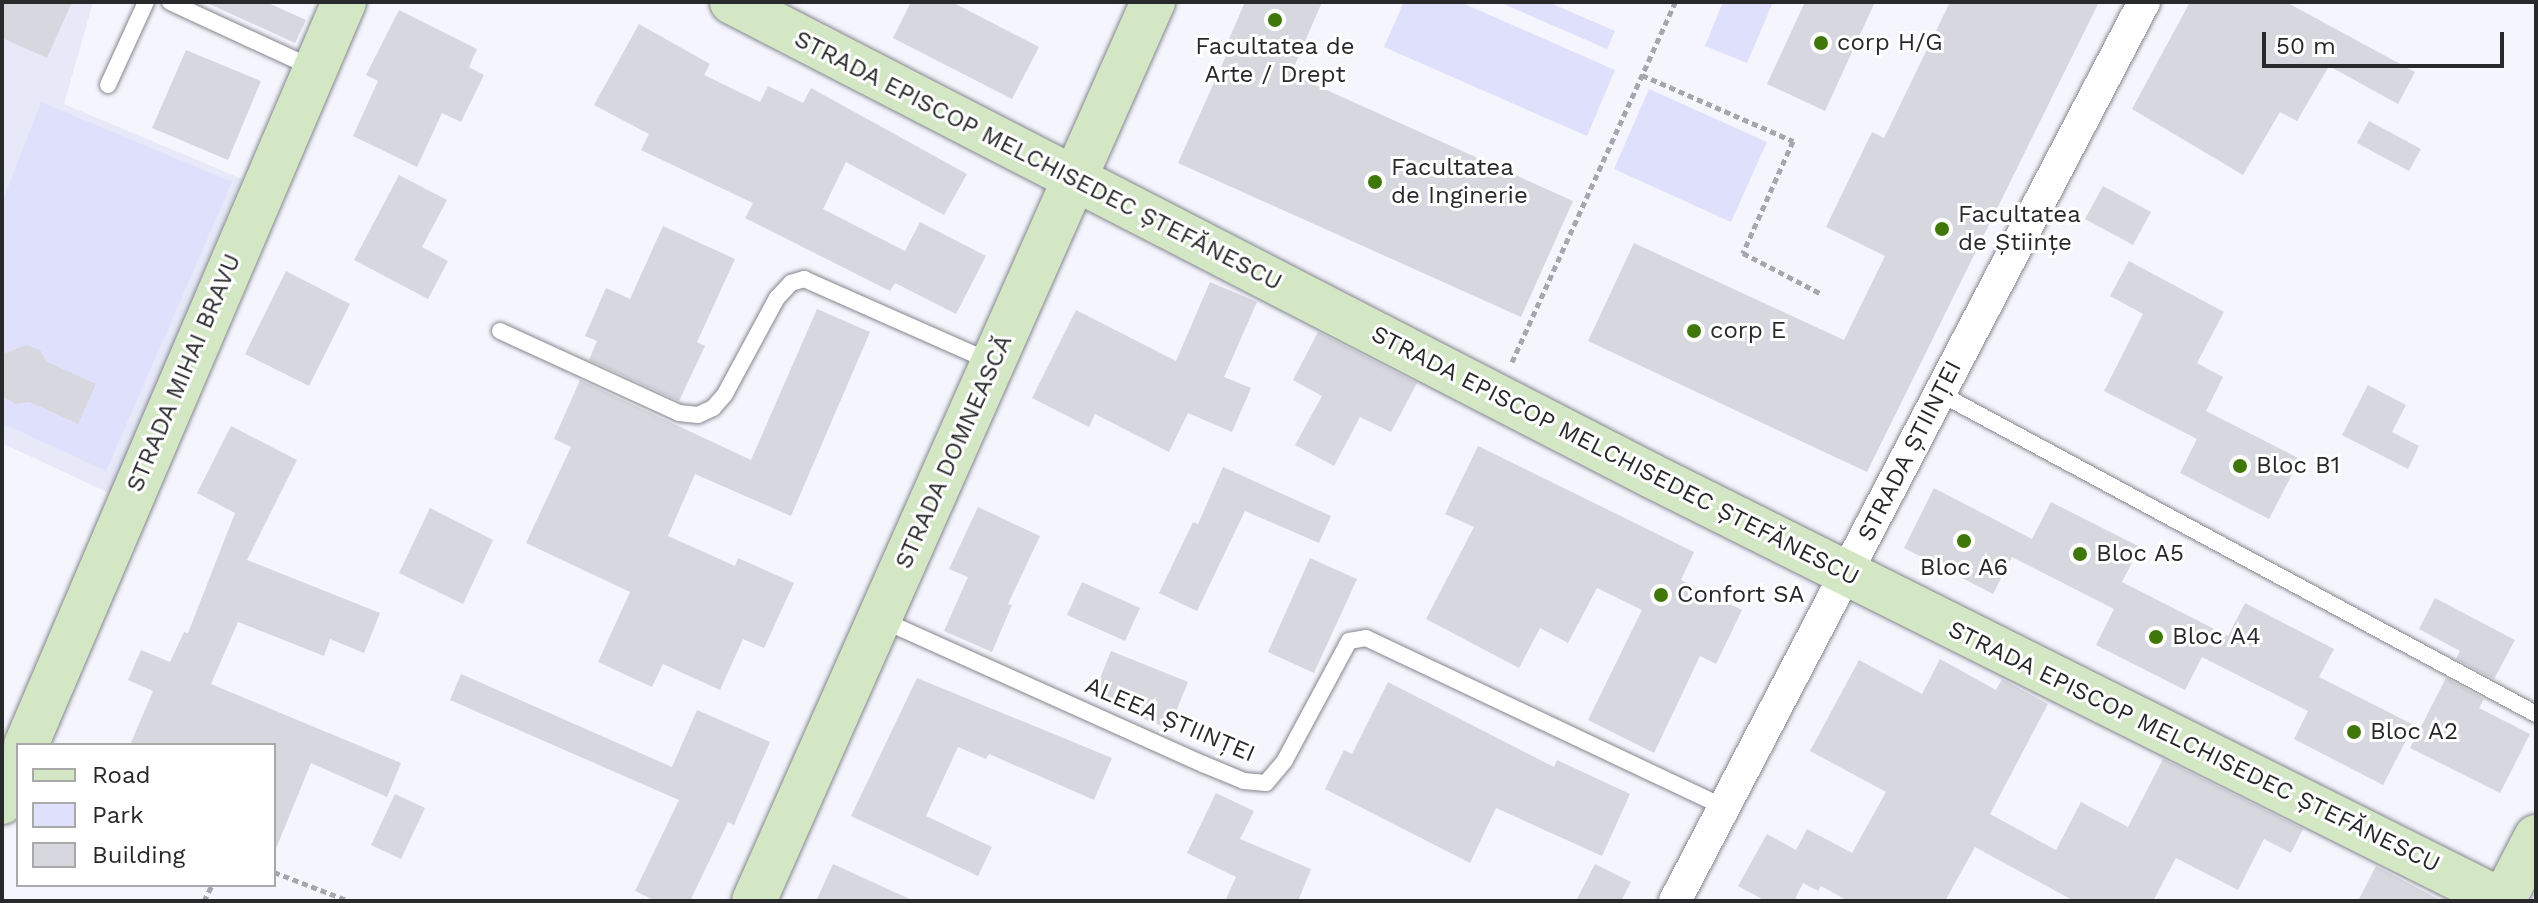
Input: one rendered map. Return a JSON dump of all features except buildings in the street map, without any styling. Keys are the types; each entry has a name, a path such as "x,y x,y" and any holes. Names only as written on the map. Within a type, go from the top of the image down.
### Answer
{"street":[{"name":"STRADA MIHAI BRAVU","path":"27,743 344,2"},
{"name":"STRADA EPISCOP MELCHISEDEC ȘTEFĂNESCU","path":"732,2 1496,397 2503,901"},
{"name":"STRADA DOMNEASCĂ","path":"754,901 1153,2"},
{"name":"STRADA ȘTIINȚEI","path":"1675,901 2144,2"},
{"path":"2,802 16,769"},
{"path":"2503,901 2536,837"}],"lane":[{"path":"108,85 146,2"},
{"path":"170,2 314,69"},
{"path":"500,331 679,413 698,415 713,408 725,394 777,298 791,283 804,279 993,363"},
{"path":"1939,393 2536,714"},
{"name":"ALEEA ȘTIINȚEI","path":"880,619 1203,764 1244,781 1266,783 1285,760 1349,641 1366,638 1723,807"}],"path":[{"path":"1496,397 1675,2"},
{"path":"1642,75 1793,141 1743,253 1820,293"},
{"path":"276,873 349,901"}],"shaded area":[{"path":"2,2 93,2 64,104 242,179 111,494 2,443"}],"green space":[{"path":"1404,2 1460,2 1615,70 1587,136 1384,47"},
{"path":"1499,2 1548,2 1615,31 1607,49"},
{"path":"1723,2 1773,2 1747,63 1705,46"},
{"path":"1649,89 1767,142 1731,222 1614,169"},
{"path":"41,102 232,182 106,471 2,423 2,203"}],"place":[{"name":"Facultatea de Arte / Drept","path":"1275,20"},
{"name":"corp H/G","path":"1821,43"},
{"name":"Facultatea de Inginerie","path":"1375,182"},
{"name":"Facultatea de Științe","path":"1942,229"},
{"name":"corp E","path":"1694,331"},
{"name":"Bloc B1","path":"2240,466"},
{"name":"Bloc A6","path":"1964,541"},
{"name":"Bloc A5","path":"2080,554"},
{"name":"Confort SA","path":"1661,595"},
{"name":"Bloc A4","path":"2156,637"},
{"name":"Bloc A2","path":"2354,732"}]}
